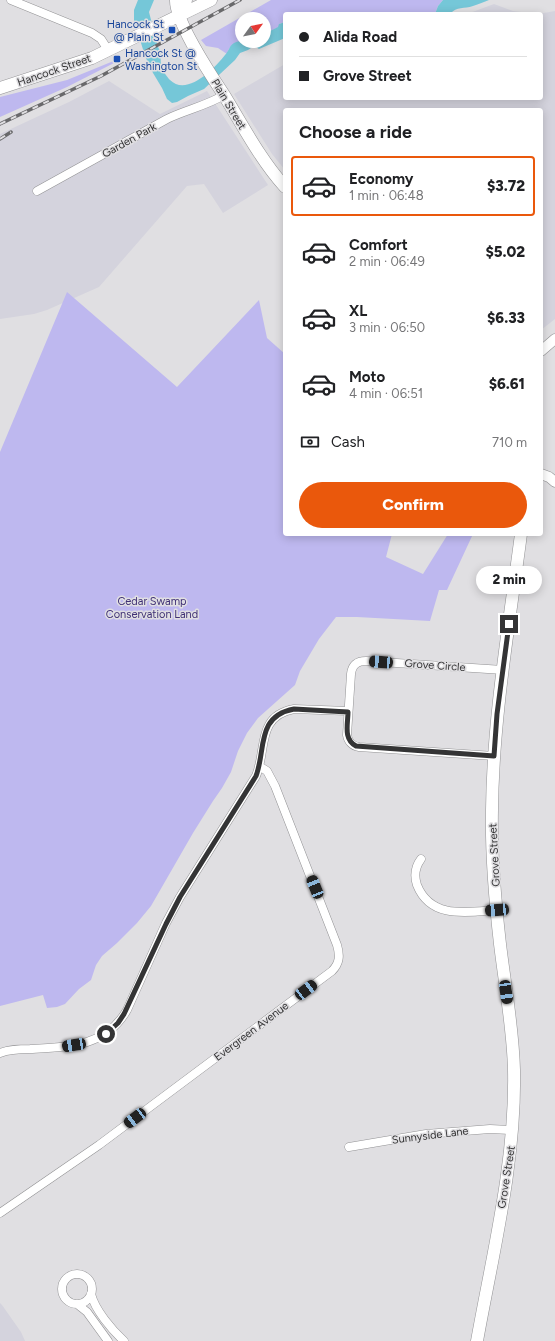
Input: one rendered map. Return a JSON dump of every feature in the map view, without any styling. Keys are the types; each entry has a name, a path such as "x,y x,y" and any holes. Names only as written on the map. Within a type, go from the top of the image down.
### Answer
{"main road":[{"name":"Plain Street","path":"176,0 176,7 179,16 193,45 260,154 283,184"},
{"path":"179,16 186,0"},
{"path":"179,16 211,0"},
{"name":"Hancock Street","path":"0,88 74,64 108,50 179,16"},
{"name":"Grove Street","path":"477,1341 507,1172 514,1100 512,1044 497,910 492,838 496,727 521,536"}],"street":[{"path":"10,0 92,33 101,39 108,50"},
{"name":"Garden Park","path":"37,191 174,116 224,95"},
{"path":"543,348 555,339"},
{"path":"543,475 555,482"},
{"name":"Grove Circle","path":"494,756 356,746 347,738 351,671 354,665 362,661 503,670"},
{"path":"0,1053 6,1050 54,1048 83,1044 101,1037 118,1023 127,1010 166,924 180,897 254,780 260,766 264,736 269,724 278,715 294,709 348,712"},
{"name":"Evergreen Avenue","path":"0,1213 100,1145 332,971 338,964 340,955 337,945 278,794 270,775 260,766"},
{"path":"421,859 416,869 416,882 423,895 434,906 443,910 455,912 497,910"},
{"name":"Sunnyside Lane","path":"350,1147 426,1134 490,1129 512,1130"},
{"path":"77,1304 85,1302 89,1299 92,1286 87,1277 74,1274 69,1276 64,1282 63,1293 68,1301 77,1304 87,1312 108,1341"},
{"path":"91,1294 106,1321 124,1341"}],"shaded area":[{"path":"494,4 513,11 521,12 472,12"},
{"path":"555,11 555,319 543,328 543,108 283,108 283,168 272,154 234,94 283,65 283,100 543,100 543,13"},
{"path":"109,81 160,114 207,91 268,185 223,213 204,184 187,186 99,287 47,310 34,314 0,319 0,134 69,102"},
{"path":"0,1303 21,1332 25,1341 0,1341"}],"green space":[{"path":"271,0 443,0 436,12 283,12 283,23 279,24 279,27 271,31 271,12 250,12"},
{"path":"235,21 235,44 232,45 227,54 218,48 206,46 201,40"},
{"path":"116,60 116,62 67,87 0,117 0,97 67,80"},
{"name":"Cedar Swamp Conservation Land","path":"67,292 177,387 259,300 267,338 283,352 283,536 391,536 386,557 423,574 447,536 472,536 447,590 439,590 430,621 336,617 319,639 300,671 295,685 258,718 247,733 238,751 231,772 193,833 151,906 137,923 102,956 96,965 91,980 79,989 65,1004 47,1008 43,995 0,1006 0,452"}],"water":[{"path":"138,0 154,0 149,12 160,51 161,65 167,77 177,84 184,85 200,79 215,67 234,43 235,48 251,48 240,53 235,60 204,89 172,103 167,99 145,56 134,20 134,10"},
{"path":"443,0 489,0 452,12 436,12"},
{"path":"283,23 283,39 271,44 271,30"}],"railway":[{"path":"0,124 101,76 240,0"},
{"path":"0,139 11,132"}],"place":[{"name":"Hancock St @ Plain St","path":"172,30"},
{"name":"Hancock St @ Washington St","path":"117,59"}],"route":[{"path":"106,1034 115,1027 127,1010 166,924 180,897 256,776 260,766 262,742 269,724 274,718 286,711 294,709 348,712 347,738 351,743 359,747 494,756 497,714 509,624"}]}
